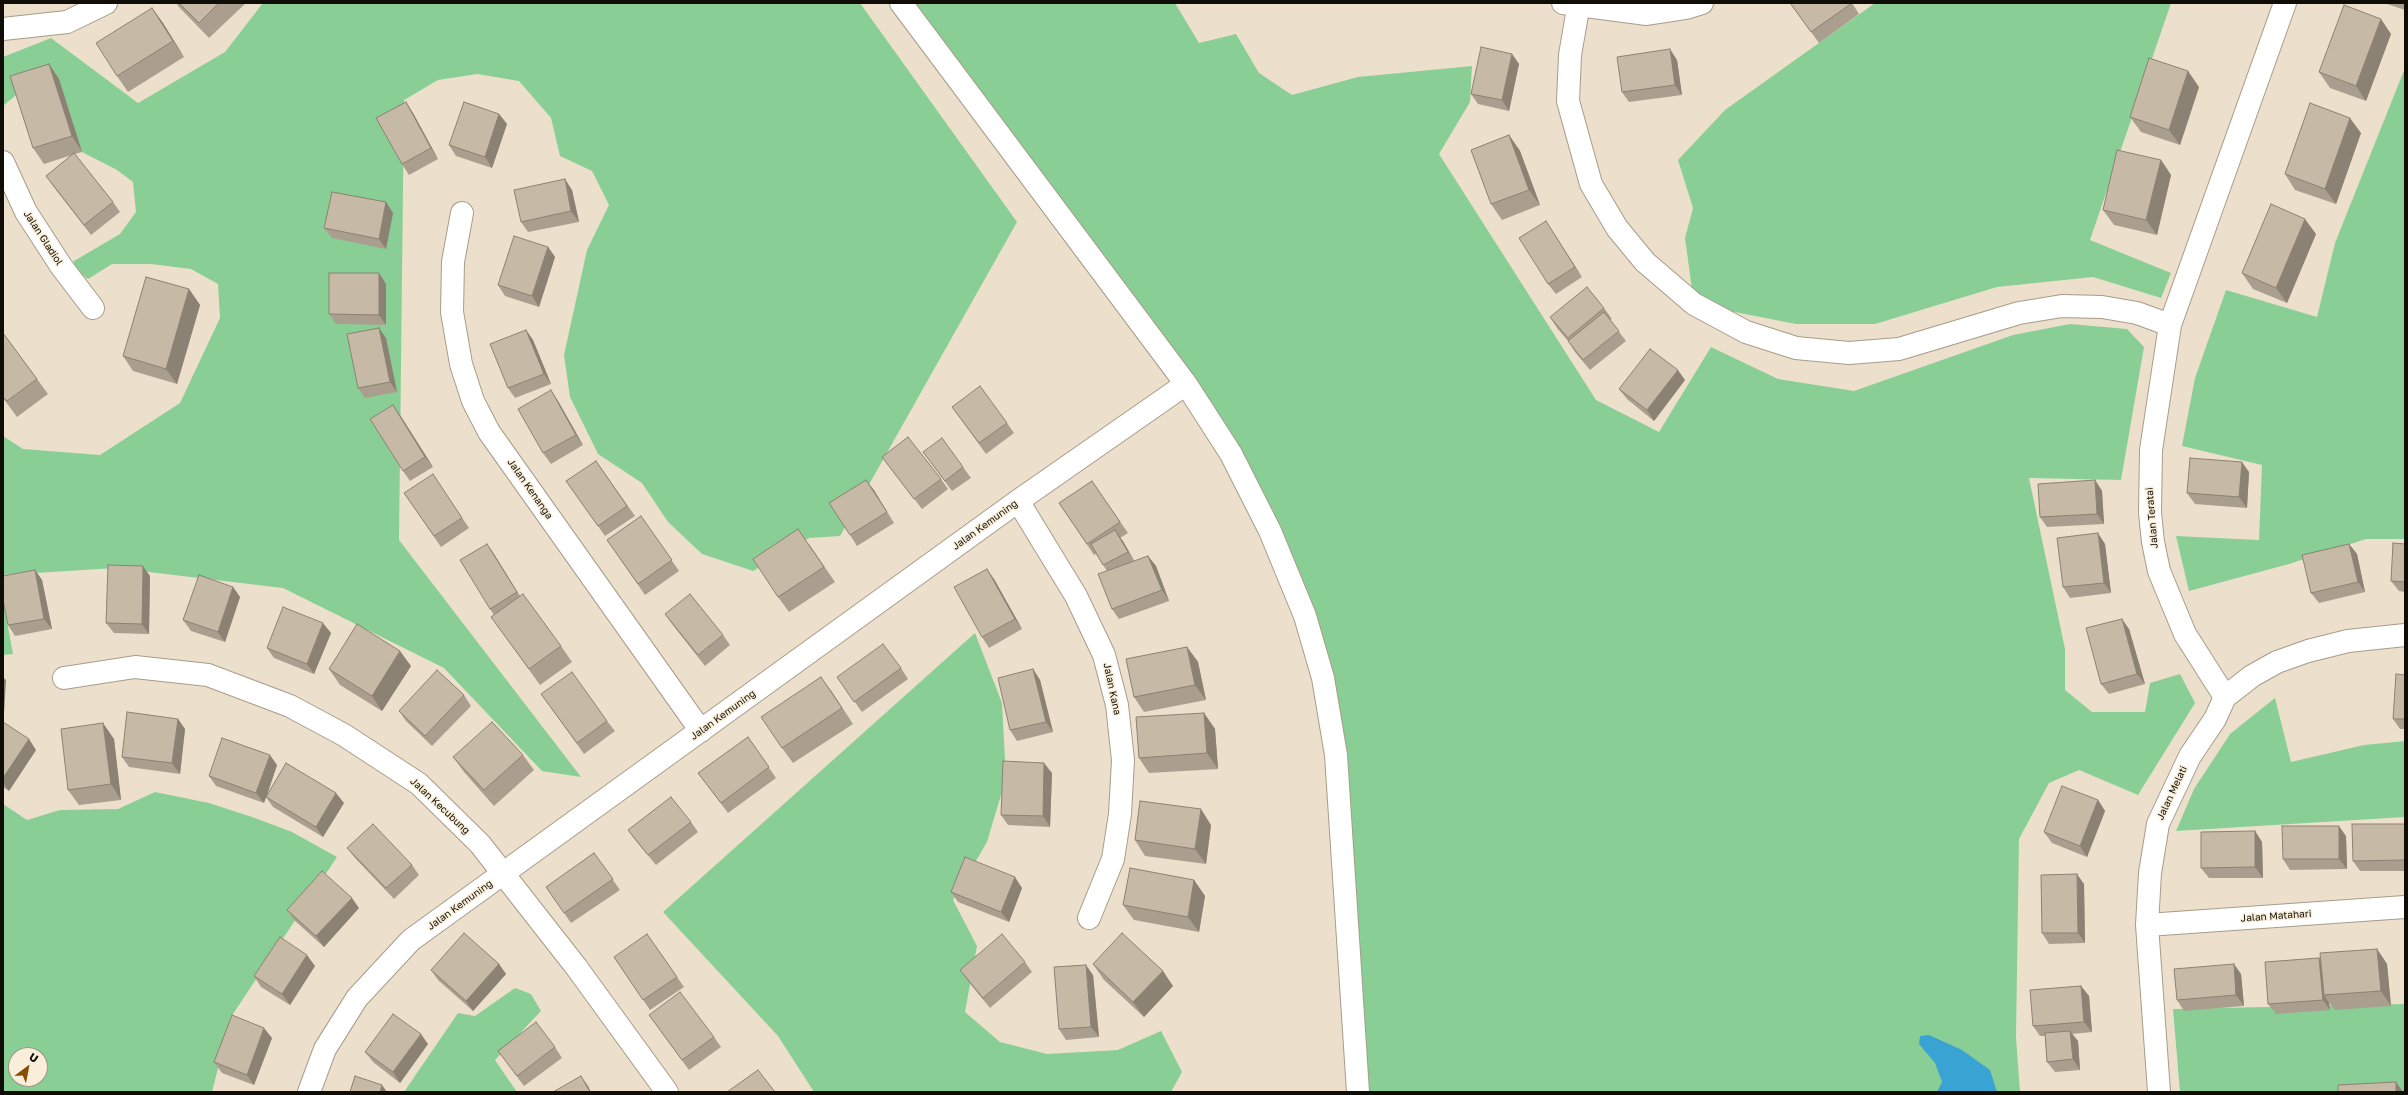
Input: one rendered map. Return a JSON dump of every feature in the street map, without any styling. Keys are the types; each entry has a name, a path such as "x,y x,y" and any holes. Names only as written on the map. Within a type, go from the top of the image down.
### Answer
{"street":[{"path":"3,28 67,22 106,3"},
{"path":"902,3 1186,384 1232,454 1270,531 1305,616 1323,678 1336,755 1358,1092"},
{"path":"1702,3 1686,8 1647,14 1573,4 1568,101 1591,184 1616,228 1645,262 1694,304 1746,332 1796,348 1848,353 1899,350 2019,313 2062,306 2102,307 2137,313 2170,325"},
{"name":"Jalan Teratai","path":"2225,697 2185,634 2159,571 2153,542 2149,488 2151,450 2170,325 2285,3"},
{"name":"Jalan Gladiol","path":"3,162 26,212 61,266 94,308"},
{"name":"Jalan Kenanga","path":"462,212 453,262 452,312 462,364 473,401 489,432 701,731"},
{"name":"Jalan Kemuning","path":"309,1092 325,1049 357,998 412,940 1018,501 1186,384"},
{"name":"Jalan Kana","path":"1018,501 1079,602 1104,655 1117,705 1123,760 1120,814 1113,859 1089,918"},
{"name":"Jalan Melati","path":"2159,1092 2147,925 2150,873 2158,824 2190,756 2215,719 2225,697 2252,676 2277,662 2308,651 2348,641 2405,635"},
{"name":"Jalan Kecubung","path":"64,678 135,667 208,675 290,706 344,734 419,784 480,844 577,968 667,1092"},
{"name":"Jalan Matahari","path":"2147,925 2405,907"}],"green space":[{"path":"263,3 860,3 1017,222 840,536 809,538 753,571 702,554 668,522 642,483 598,454 570,397 564,355 587,250 609,205 592,171 560,156 551,118 519,81 477,74 438,80 404,100 399,540 581,777 542,771 444,668 283,588 115,568 3,575 3,436 23,449 100,455 180,403 220,318 218,284 191,269 151,264 112,264 88,279 73,268 74,261 120,234 136,212 133,182 117,170 82,152 21,91 3,106 3,57 51,38 138,103 225,52"},
{"path":"914,3 1175,3 1199,43 1236,34 1259,73 1292,95 1358,77 1472,66 1470,102 1439,154 1596,400 1659,432 1711,347 1778,379 1854,391 2013,335 2070,324 2127,329 2144,347 2121,480 2029,478 2065,649 2065,690 2092,712 2145,712 2150,683 2180,674 2195,703 2138,795 2079,770 2049,783 2019,839 2016,1037 2020,1092 1360,1092 1327,676 1272,517"},
{"path":"1875,3 2171,3 2090,240 2171,273 2161,298 2093,277 1997,287 1875,324 1796,324 1694,304 1685,238 1693,208 1678,160 1725,110"},
{"path":"2405,68 2405,539 2366,539 2289,564 2189,591 2176,536 2259,540 2262,465 2182,446 2195,378 2226,290 2317,317 2335,243"},
{"path":"3,600 13,654 3,655"},
{"path":"975,633 1002,703 1006,778 987,842 953,900 977,946 965,1012 1000,1042 1047,1054 1118,1050 1161,1031 1182,1072 1171,1092 814,1092 778,1036 663,912"},
{"path":"2275,698 2291,762 2364,745 2405,741 2405,817 2176,831 2194,789 2230,734"},
{"path":"155,792 209,803 255,818 292,832 337,857 231,1017 212,1092 3,1092 3,804 27,820 60,810 118,809"},
{"path":"515,988 531,994 541,1011 495,1060 517,1092 404,1092 458,1013 475,1016"},
{"path":"2405,1004 2405,1092 2180,1092 2173,1009"}],"water":[{"path":"1929,1035 1962,1050 1990,1070 1997,1092 1937,1092 1942,1082 1935,1063 1919,1044 1920,1036"}],"building":[{"path":"179,3 219,3 199,23"},
{"path":"1790,3 1852,3 1811,32"},
{"path":"2344,5 2381,19 2356,86 2319,72"},
{"path":"152,8 173,41 117,76 96,43"},
{"path":"1481,47 1512,54 1502,100 1471,94"},
{"path":"1670,49 1675,85 1622,92 1617,57"},
{"path":"2149,58 2188,71 2169,130 2130,117"},
{"path":"49,64 72,136 33,148 10,76"},
{"path":"406,102 431,148 402,164 376,118"},
{"path":"464,102 499,114 485,157 449,145"},
{"path":"2310,103 2350,118 2325,189 2285,174"},
{"path":"1509,135 1529,190 1491,204 1471,150"},
{"path":"2117,150 2161,160 2146,220 2103,210"},
{"path":"74,153 113,202 84,225 46,176"},
{"path":"565,179 571,211 521,222 514,190"},
{"path":"332,192 386,202 379,239 324,228"},
{"path":"2271,204 2305,219 2276,288 2242,273"},
{"path":"1546,221 1575,267 1548,284 1519,238"},
{"path":"514,236 548,247 532,296 498,285"},
{"path":"329,273 379,273 379,315 329,314"},
{"path":"146,277 189,289 166,369 123,356"},
{"path":"1587,287 1604,308 1568,338 1550,317"},
{"path":"1604,312 1619,331 1583,360 1568,341"},
{"path":"379,328 390,382 358,388 347,334"},
{"path":"526,330 544,374 508,388 490,344"},
{"path":"3,333 37,379 7,401 3,397"},
{"path":"1650,349 1678,370 1647,410 1619,389"},
{"path":"980,386 1007,423 979,443 952,407"},
{"path":"551,390 576,435 543,453 518,409"},
{"path":"393,405 425,457 403,471 370,419"},
{"path":"908,437 941,479 914,499 882,457"},
{"path":"942,438 963,467 945,481 923,452"},
{"path":"2190,458 2242,462 2239,497 2187,493"},
{"path":"596,461 627,506 598,526 566,481"},
{"path":"433,474 462,518 434,536 404,493"},
{"path":"866,480 887,512 850,535 829,503"},
{"path":"2095,480 2097,514 2040,517 2038,484"},
{"path":"1092,481 1120,522 1087,544 1059,503"},
{"path":"641,516 672,560 638,584 607,540"},
{"path":"798,529 824,567 778,597 753,559"},
{"path":"1115,530 1128,552 1103,565 1091,544"},
{"path":"2098,533 2104,583 2063,587 2057,538"},
{"path":"2393,543 2405,544 2405,582 2391,581"},
{"path":"487,544 517,592 490,609 460,560"},
{"path":"2349,544 2358,582 2311,593 2302,555"},
{"path":"1148,556 1162,590 1112,609 1098,574"},
{"path":"108,565 143,566 142,624 106,623"},
{"path":"987,569 1015,619 982,637 954,587"},
{"path":"35,570 44,619 8,625 3,600 3,576"},
{"path":"199,575 233,587 218,632 183,620"},
{"path":"523,594 561,646 529,669 491,617"},
{"path":"690,594 723,635 698,655 665,614"},
{"path":"283,607 323,623 307,664 267,648"},
{"path":"2122,619 2137,674 2101,684 2086,628"},
{"path":"357,624 400,651 372,696 329,669"},
{"path":"883,644 901,668 854,702 837,677"},
{"path":"1187,647 1195,685 1134,697 1126,659"},
{"path":"1033,669 1046,722 1010,730 998,678"},
{"path":"437,670 464,695 425,736 399,711"},
{"path":"572,672 607,721 577,743 541,694"},
{"path":"2396,674 2405,675 2405,719 2393,719"},
{"path":"821,677 842,708 782,748 761,717"},
{"path":"127,712 178,719 172,763 122,757"},
{"path":"1204,713 1207,753 1139,758 1136,717"},
{"path":"3,722 29,739 3,778"},
{"path":"492,722 523,755 484,790 453,757"},
{"path":"103,723 111,784 68,790 61,729"},
{"path":"748,737 769,767 721,803 698,773"},
{"path":"222,738 270,755 256,793 209,776"},
{"path":"1003,761 1044,763 1043,816 1001,815"},
{"path":"286,763 336,793 316,827 266,797"},
{"path":"2062,786 2098,800 2080,846 2044,832"},
{"path":"671,797 691,822 648,855 628,830"},
{"path":"1140,801 1201,809 1195,849 1135,840"},
{"path":"373,824 412,865 386,888 347,848"},
{"path":"2352,824 2405,824 2405,860 2353,861"},
{"path":"2282,826 2339,826 2339,859 2283,859"},
{"path":"2255,831 2255,867 2201,868 2201,832"},
{"path":"594,853 613,879 564,913 546,887"},
{"path":"965,857 1015,877 1001,912 951,892"},
{"path":"1130,868 1194,880 1188,917 1123,905"},
{"path":"322,871 352,898 316,936 287,910"},
{"path":"2077,874 2078,933 2042,933 2041,875"},
{"path":"464,933 499,964 466,1001 431,970"},
{"path":"1122,933 1163,971 1133,1002 1093,964"},
{"path":"647,934 677,977 643,1000 614,957"},
{"path":"1002,934 1025,962 983,998 960,970"},
{"path":"280,937 307,955 282,994 254,976"},
{"path":"2377,949 2381,991 2324,995 2320,953"},
{"path":"2319,958 2323,1000 2268,1004 2265,962"},
{"path":"2234,964 2236,995 2177,1000 2174,969"},
{"path":"1086,965 1091,1027 1059,1029 1054,967"},
{"path":"2081,986 2084,1022 2033,1026 2030,990"},
{"path":"680,992 714,1037 682,1060 649,1015"},
{"path":"393,1014 421,1034 393,1072 365,1052"},
{"path":"232,1015 264,1028 247,1075 214,1062"},
{"path":"536,1022 555,1047 517,1076 498,1051"},
{"path":"2070,1031 2073,1059 2047,1062 2045,1033"},
{"path":"758,1070 775,1092 727,1092"},
{"path":"355,1076 382,1085 380,1092 350,1092"},
{"path":"581,1076 590,1092 553,1092"},
{"path":"2396,1082 2396,1092 2338,1092 2338,1085"}]}
